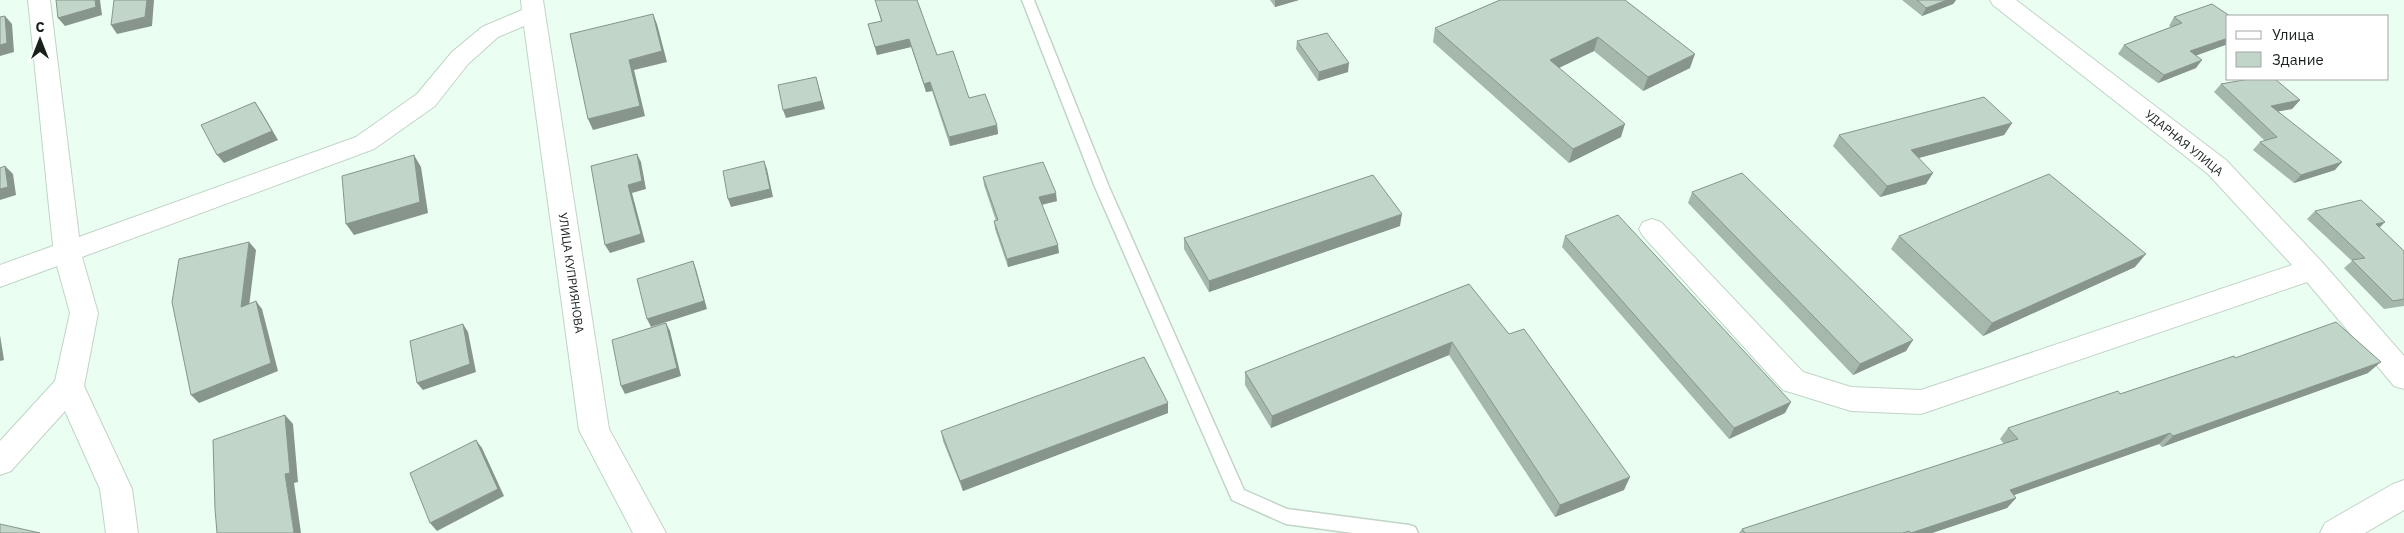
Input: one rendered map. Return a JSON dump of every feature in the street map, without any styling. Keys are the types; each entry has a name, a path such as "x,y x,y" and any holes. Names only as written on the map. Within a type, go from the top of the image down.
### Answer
{"street":[{"path":"0,462 69,386 84,313 67,251 39,0"},
{"name":"УДАРНАЯ УЛИЦА","path":"2001,0 2217,167 2312,269 2404,377"},
{"path":"0,276 365,143 426,100 460,58 490,32 532,7"},
{"name":"УЛИЦА КУПРИЯНОВА","path":"532,7 594,430 650,533"},
{"path":"1652,229 1793,381 1851,399 1921,402 2312,269"},
{"path":"69,386 116,489 122,533"},
{"path":"2336,533 2404,494"}],"lane":[{"path":"1028,0 1102,187 1238,495 1286,516 1409,533"}],"building":[{"path":"56,0 95,0 96,7 58,18"},
{"path":"114,0 147,0 145,17 111,25"},
{"path":"875,0 917,0 937,55 953,51 969,98 985,94 997,125 949,137 930,82 924,84 909,39 875,47 868,24 882,21"},
{"path":"1500,0 1625,0 1695,54 1648,77 1598,37 1550,60 1625,124 1573,149 1435,28"},
{"path":"1917,0 1947,0 1926,8"},
{"path":"2212,4 2228,15 2226,15 2226,39 2190,51 2202,60 2164,75 2124,45 2182,23 2174,17"},
{"path":"653,14 662,51 629,60 640,106 588,119 570,34"},
{"path":"5,16 7,43 0,45 0,17"},
{"path":"1327,33 1349,63 1319,72 1297,41"},
{"path":"816,77 822,101 783,110 778,85"},
{"path":"2243,80 2276,80 2300,100 2271,106 2342,162 2301,175 2260,142 2277,137 2221,84"},
{"path":"1984,97 2012,123 1911,150 1933,173 1887,186 1839,135"},
{"path":"255,102 272,131 217,155 201,125"},
{"path":"637,154 642,181 628,185 641,234 605,245 591,166"},
{"path":"414,155 420,202 346,224 342,176"},
{"path":"764,161 770,189 728,199 723,171"},
{"path":"1043,162 1056,193 1039,197 1058,245 1007,259 994,221 998,220 983,177"},
{"path":"5,166 8,187 0,189 0,168"},
{"path":"1742,173 1913,340 1860,364 1692,192"},
{"path":"2049,174 2146,254 1992,323 1899,236"},
{"path":"1373,175 1402,214 1209,281 1184,238"},
{"path":"2361,200 2385,222 2376,224 2404,251 2404,299 2393,301 2352,260 2365,258 2315,211"},
{"path":"1618,215 1791,402 1734,428 1565,236"},
{"path":"249,242 241,307 256,301 271,363 191,395 172,302 179,259"},
{"path":"693,261 704,301 647,319 637,279"},
{"path":"1469,284 1509,334 1524,329 1630,477 1560,505 1452,342 1272,416 1245,372"},
{"path":"2336,322 2381,362 2173,436 2170,433 2010,490 2016,498 1911,533 1909,531 1903,533 1745,533 1742,529 2018,439 2008,428 2118,391 2120,394 2234,356 2235,358"},
{"path":"666,323 677,368 621,386 612,340"},
{"path":"463,324 470,364 417,383 410,341"},
{"path":"1144,357 1168,403 960,481 941,431"},
{"path":"285,415 290,473 285,474 294,533 217,533 213,440"},
{"path":"476,440 498,489 430,523 410,473"},
{"path":"0,524 40,533 0,533"}]}
